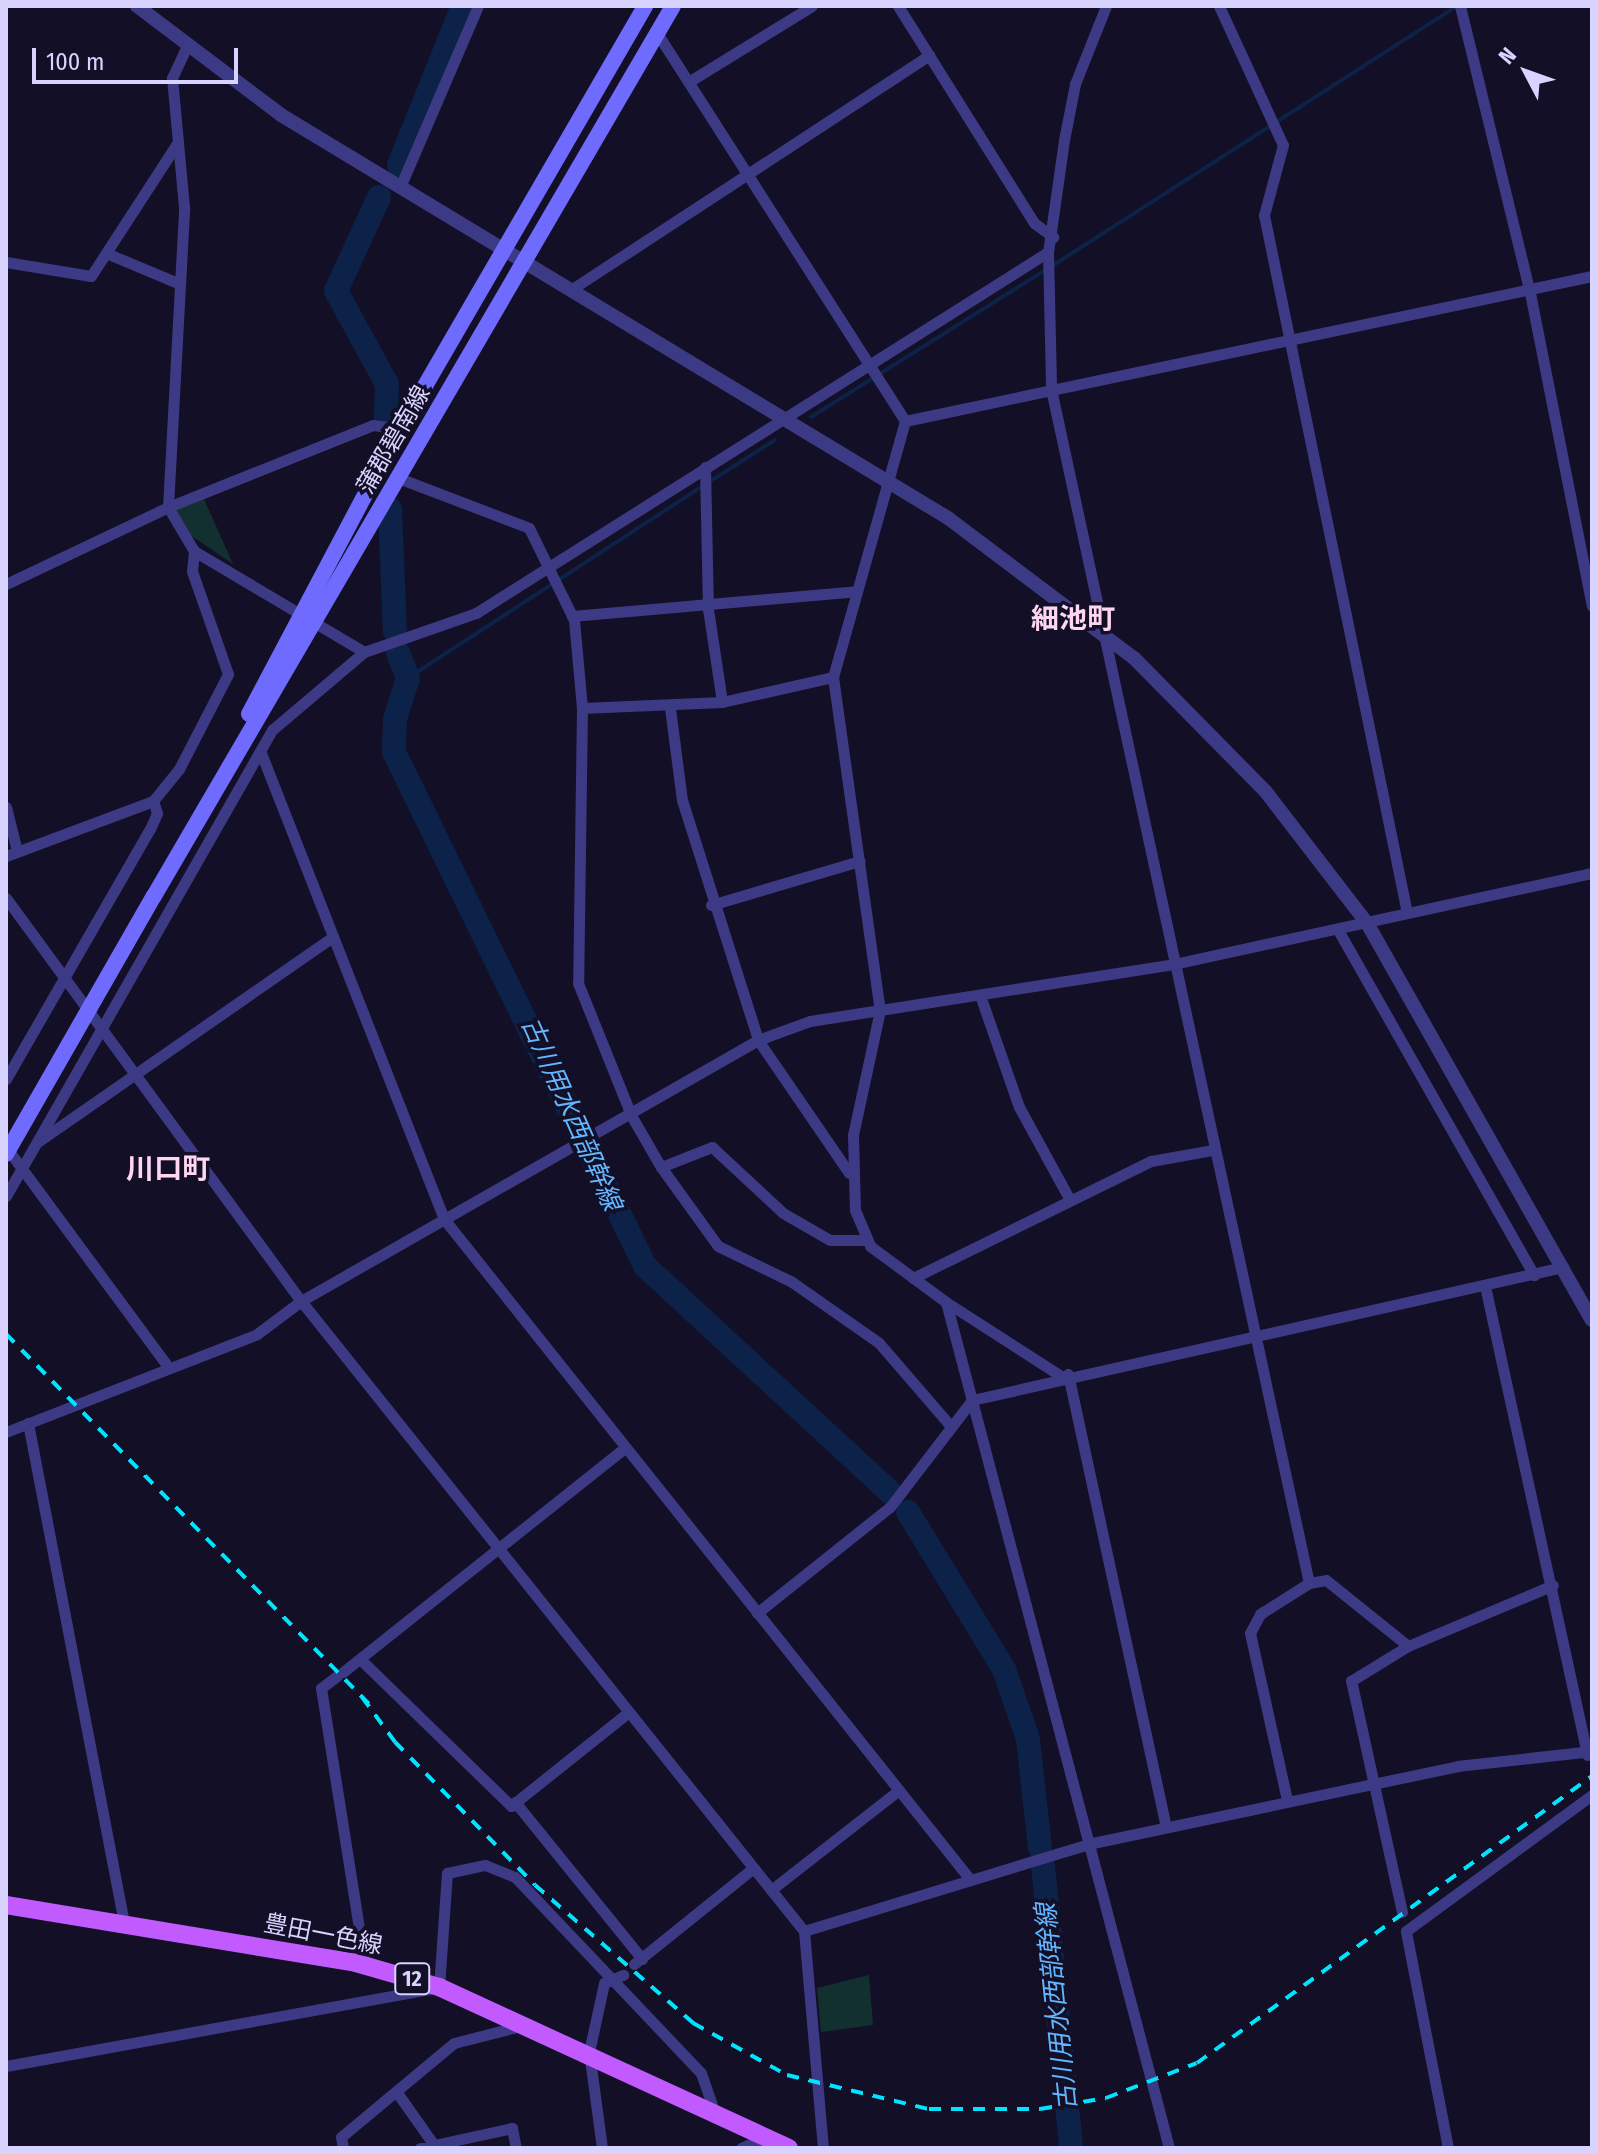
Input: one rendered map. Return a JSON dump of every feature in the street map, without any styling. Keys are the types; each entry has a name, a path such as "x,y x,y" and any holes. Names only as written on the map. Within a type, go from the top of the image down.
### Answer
{"main road":[{"name":"蒲郡碧南線","path":"6,1154 308,619 400,429 645,6"},
{"name":"蒲郡碧南線","path":"308,619 401,479 522,261 673,6"},
{"name":"豊田一色線","path":"6,1905 365,1965 439,1987 713,2107 789,2148"}],"street":[{"path":"137,6 186,48 400,187 887,482 1103,631 1266,792 1367,923 1592,1320"},
{"path":"400,187 478,6"},
{"path":"690,81 812,6"},
{"path":"898,6 1034,223 1053,237"},
{"path":"1106,6 1075,84 1048,255 1051,389 1252,1335 1309,1583"},
{"path":"1219,6 1283,145 1264,215 1407,913"},
{"path":"1460,6 1529,288 1592,606"},
{"path":"657,33 905,421 833,677 880,1010 860,1085 849,1173"},
{"path":"186,48 172,78 178,141 180,284 168,507 194,551 364,652"},
{"path":"572,289 929,55"},
{"path":"6,262 91,276 178,141"},
{"path":"106,253 180,284"},
{"path":"6,1196 272,730 364,652 476,613 552,568 782,419 873,372 1048,255"},
{"path":"905,421 1592,276"},
{"path":"6,584 168,507 373,425 400,429"},
{"path":"705,470 708,609 722,702"},
{"path":"401,479 529,528 552,568 572,616 582,708 578,983 632,1117 661,1167 718,1246 792,1282 879,1343 949,1424"},
{"path":"6,807 12,853 153,801 179,769 228,674 192,571 194,551"},
{"path":"572,616 708,609 717,602 856,591"},
{"path":"582,708 670,708 722,702 833,677"},
{"path":"670,708 682,800 711,905 758,1040 849,1173 866,1240 946,1302 1064,1375 1166,1827"},
{"path":"261,753 444,1219 969,1878"},
{"path":"6,1079 150,829 157,813 153,801"},
{"path":"711,905 860,861"},
{"path":"6,1432 166,1364 257,1334 301,1301 632,1117 758,1040 810,1021 981,998 1174,964 1592,873"},
{"path":"6,898 100,1031 301,1301 625,1715 804,1931 823,2148"},
{"path":"1338,930 1534,1275"},
{"path":"36,1144 333,937"},
{"path":"981,998 1019,1107 1070,1200"},
{"path":"6,1146 166,1364"},
{"path":"661,1167 712,1147 783,1213 830,1240 866,1240"},
{"path":"913,1278 1151,1161 1213,1150"},
{"path":"757,1613 890,1507 949,1424 972,1400 1064,1375 1563,1267"},
{"path":"804,1931 1088,1844 1457,1766 1590,1753 1485,1286"},
{"path":"946,1302 1169,2148"},
{"path":"28,1423 124,1923"},
{"path":"365,1965 321,1688 625,1448"},
{"path":"1287,1800 1250,1633 1260,1614 1309,1583 1326,1580 1408,1646"},
{"path":"1402,1912 1376,1783 1351,1681 1408,1646 1553,1585"},
{"path":"360,1659 511,1806 625,1715"},
{"path":"771,1890 899,1790"},
{"path":"1448,2148 1406,1931 1591,1796"},
{"path":"515,1802 638,1961 752,1869"},
{"path":"6,2066 439,1987 447,1873 485,1865 515,1877 701,2073 713,2107"},
{"path":"610,1978 623,1975"},
{"path":"602,2148 589,2052 610,1978"},
{"path":"343,2148 341,2137 398,2094 454,2043 521,2025"},
{"path":"398,2094 435,2146"},
{"path":"420,2148 512,2128 516,2148"},
{"path":"741,2148 766,2137"}],"green space":[{"path":"204,499 233,564 187,533 175,510"},
{"path":"869,1975 873,2025 821,2032 817,1988"}],"waterway":[{"name":"古川用水西部幹線","path":"399,165 463,6"},
{"path":"1052,266 1457,6"},
{"name":"古川用水西部幹線","path":"379,197 336,291 387,384 386,417"},
{"path":"811,417 1044,271"},
{"path":"709,482 775,440"},
{"path":"408,678 702,486"},
{"name":"古川用水西部幹線","path":"390,509 395,631"},
{"name":"古川用水西部幹線","path":"398,653 408,678 395,719 394,752 645,1266 892,1494"},
{"name":"古川用水西部幹線","path":"908,1512 1004,1669 1028,1739 1040,1847"},
{"name":"古川用水西部幹線","path":"1043,1866 1071,2148"}],"railway":[{"path":"6,1334 370,1705"},
{"path":"362,1697 395,1742 535,1885 693,2023 787,2075 929,2109 1040,2109 1106,2098 1197,2063 1592,1776"}],"district":[{"name":"細池町","path":"1073,619"},
{"name":"川口町","path":"168,1169"}]}
